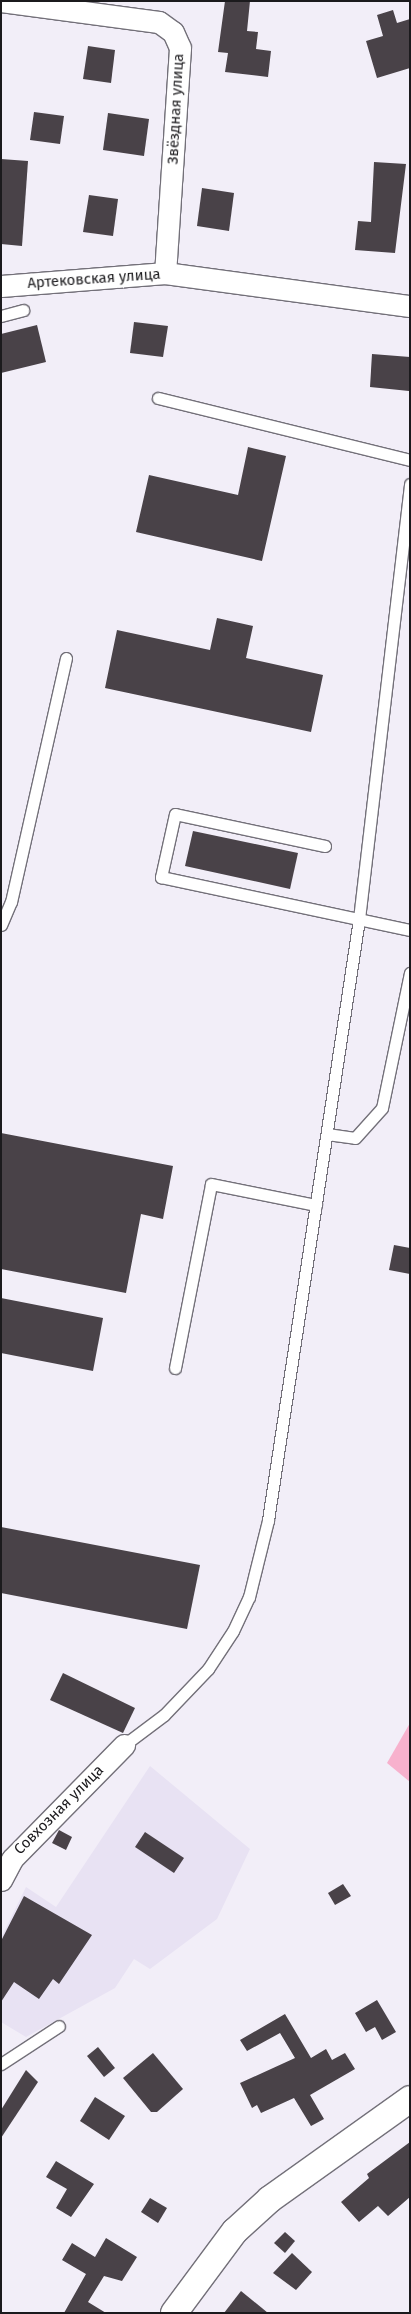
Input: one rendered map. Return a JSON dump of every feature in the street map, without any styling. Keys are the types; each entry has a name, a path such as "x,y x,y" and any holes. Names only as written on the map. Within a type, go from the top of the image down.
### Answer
{"street":[{"name":"Звёздная улица","path":"1,1 159,22 173,32 180,48 165,274"},
{"name":"Артековская улица","path":"1,286 165,274 306,295 410,306"},
{"name":"Совхозная улица","path":"1,1880 12,1859 124,1745"},
{"path":"174,2313 235,2231 270,2199 410,2099"}],"lane":[{"path":"1,316 23,310"},
{"path":"158,398 410,460"},
{"path":"124,1745 164,1715 208,1669 248,1597 268,1520 359,920 410,484"},
{"path":"1,925 11,902 66,658"},
{"path":"325,846 174,814 161,877 410,930"},
{"path":"327,1134 355,1138 382,1108 410,973"},
{"path":"175,1368 211,1184 316,1205"},
{"path":"1,2064 59,2026"}],"shaded area":[{"path":"410,1723 410,1782 387,1763"},
{"path":"150,1766 250,1849 217,1919 150,1969 134,1959 115,1988 26,2037 1,2022 1,1938 26,1887 56,1907"}],"building":[{"path":"225,1 250,1 247,31 258,32 256,49 271,51 268,77 225,72 228,53 218,52"},
{"path":"393,10 397,23 410,19 410,68 377,78 366,41 383,36 377,15"},
{"path":"88,46 115,50 111,83 83,79"},
{"path":"34,112 64,116 60,144 30,140"},
{"path":"108,113 149,119 144,156 103,150"},
{"path":"1,159 28,161 22,246 1,244"},
{"path":"374,162 406,164 395,253 355,250 358,221 371,222"},
{"path":"202,188 234,193 229,231 197,226"},
{"path":"89,195 118,199 113,236 83,232"},
{"path":"134,322 168,326 163,357 130,353"},
{"path":"37,325 46,362 1,373 1,334"},
{"path":"372,354 410,357 409,391 370,387"},
{"path":"248,447 286,456 262,561 136,532 149,475 238,495"},
{"path":"217,618 253,626 246,658 323,675 311,732 105,688 117,630 210,650"},
{"path":"193,831 298,853 290,889 185,866"},
{"path":"1,1133 173,1166 163,1219 141,1214 126,1293 1,1269"},
{"path":"394,1245 410,1248 410,1274 389,1270"},
{"path":"1,1298 103,1318 93,1371 1,1353"},
{"path":"1,1527 200,1565 187,1629 1,1593"},
{"path":"63,1673 135,1708 123,1733 50,1700"},
{"path":"59,1830 72,1837 66,1850 52,1843"},
{"path":"145,1832 184,1858 174,1873 135,1847"},
{"path":"343,1884 351,1896 335,1905 328,1893"},
{"path":"24,1896 92,1935 59,1984 53,1979 39,1999 14,1982 1,2002 1,1941"},
{"path":"377,2000 396,2032 382,2040 375,2027 366,2032 355,2013"},
{"path":"285,2014 311,2058 326,2049 332,2060 345,2053 355,2069 310,2095 324,2119 311,2126 294,2098 261,2113 257,2105 252,2108 240,2083 295,2058 280,2033 247,2051 240,2040"},
{"path":"98,2047 115,2068 104,2077 87,2056"},
{"path":"153,2053 183,2089 157,2112 151,2112 123,2078"},
{"path":"26,2070 38,2082 1,2138 1,2110"},
{"path":"95,2097 125,2116 109,2140 80,2121"},
{"path":"410,2142 410,2197 388,2216 378,2206 359,2222 341,2202 369,2178 367,2174"},
{"path":"56,2161 94,2184 71,2217 56,2208 67,2189 46,2177"},
{"path":"150,2198 167,2208 158,2223 141,2212"},
{"path":"285,2232 295,2241 285,2253 274,2243"},
{"path":"106,2238 137,2257 122,2281 104,2276 88,2302 106,2313 64,2313 86,2274 62,2260 72,2243 95,2257"},
{"path":"292,2253 312,2272 296,2290 273,2273"},
{"path":"241,2291 268,2313 224,2313"}]}
